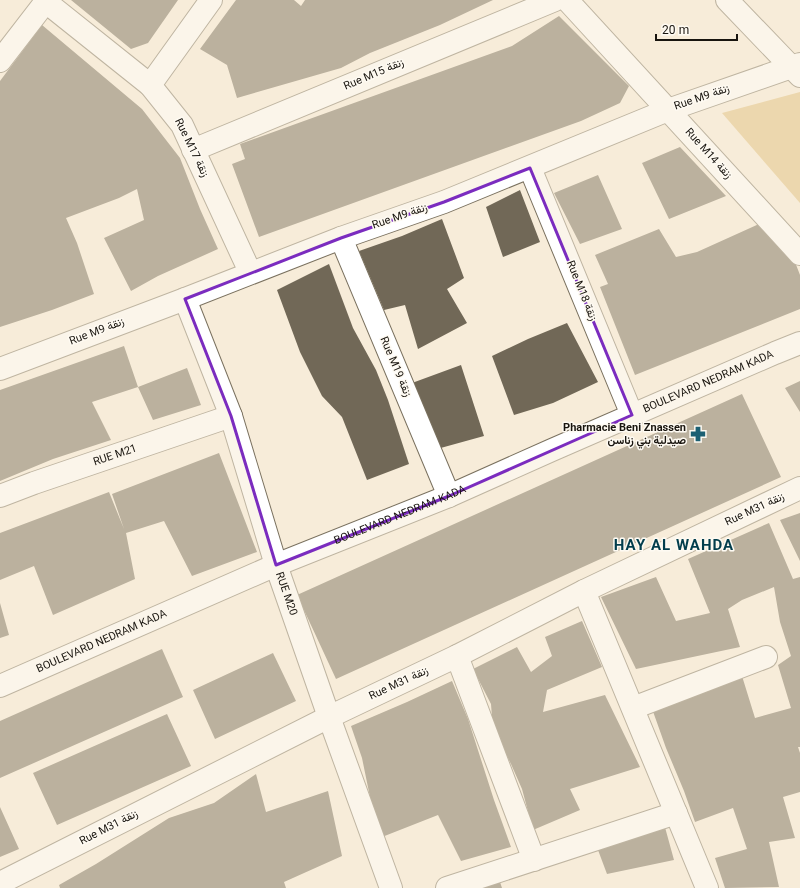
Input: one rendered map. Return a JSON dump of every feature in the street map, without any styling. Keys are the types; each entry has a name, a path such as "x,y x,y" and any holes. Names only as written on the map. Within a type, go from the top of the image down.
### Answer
{"street":[{"path":"150,84 211,0"},
{"name":"Rue M15 زنقة","path":"193,150 555,0"},
{"name":"Rue M14 زنقة","path":"567,0 800,254"},
{"path":"727,0 797,69"},
{"path":"4,49 47,1"},
{"name":"Rue M17 زنقة","path":"47,1 150,84 182,124 250,272"},
{"name":"Rue M9 زنقة","path":"0,369 185,299 250,272 444,202 530,168 668,110 797,69"},
{"name":"Rue M18 زنقة","path":"530,168 632,415"},
{"name":"Rue M19 زنقة","path":"341,238 449,496"},
{"name":"RUE M20","path":"185,299 231,416 276,565 328,717 391,888"},
{"name":"BOULEVARD NEDRAM KADA","path":"0,686 276,565 449,496 800,343"},
{"name":"RUE M21","path":"0,496 231,416"},
{"name":"Rue M31 زنقة","path":"0,883 328,717 457,656 584,590 800,488"},
{"path":"584,590 707,888"},
{"path":"457,656 534,860"},
{"path":"633,708 766,657"},
{"path":"448,888 676,813"}],"highlighted area":[{"path":"530,168 632,415 449,496 276,565 231,416 185,299 341,238 444,202"}],"shaded area":[{"path":"800,92 800,203 722,113"}],"building":[{"path":"71,0 178,0 148,43 131,49"},
{"path":"236,0 294,0 301,6 305,0 493,0 440,25 370,53 341,68 237,98 227,65 200,49"},
{"path":"559,16 629,86 620,103 581,121 259,237 232,164 245,159 240,144 512,46"},
{"path":"42,25 142,109 180,158 218,249 158,276 131,291 104,238 144,220 137,189 119,198 66,218 77,243 94,294 0,327 0,81"},
{"path":"680,147 726,196 669,219 642,163"},
{"path":"598,175 622,229 580,244 554,193"},
{"path":"520,190 540,242 503,257 486,207"},
{"path":"442,219 464,278 447,289 467,323 418,349 405,305 384,310 359,251 402,236"},
{"path":"759,224 795,262 800,275 800,309 635,375 600,287 608,284 595,255 659,229 676,257 697,252"},
{"path":"329,264 353,328 376,370 388,400 409,464 367,480 342,417 322,396 300,352 277,290"},
{"path":"567,323 598,382 553,403 514,415 492,356"},
{"path":"124,346 138,387 92,402 111,440 53,459 0,481 0,390"},
{"path":"461,365 484,436 437,449 412,383"},
{"path":"187,368 201,405 153,420 138,387"},
{"path":"800,381 800,412 785,388"},
{"path":"742,394 781,477 336,679 297,595"},
{"path":"219,453 257,552 192,576 164,521 126,533 135,579 53,615 34,566 0,580 0,533 109,492 124,529 112,494"},
{"path":"800,513 800,561 780,520"},
{"path":"769,523 793,579 800,577 800,747 798,747 800,753 800,792 783,797 795,838 769,842 779,887 725,888 715,858 747,849 733,808 695,822 650,703 742,676 755,718 791,708 778,665 791,656 780,622 774,587 742,600 728,609 740,647 636,669 601,597 656,577 676,621 710,613 688,559"},
{"path":"0,603 9,635 0,638"},
{"path":"582,621 602,667 547,690 543,712 605,695 640,767 570,789 580,810 533,830 522,789 493,730 491,704 473,669 517,647 531,672 552,656 545,637"},
{"path":"162,649 183,697 0,778 0,721"},
{"path":"273,653 296,701 215,739 193,690"},
{"path":"452,681 468,719 511,847 461,861 438,815 382,837 370,797 362,758 351,726"},
{"path":"167,714 191,766 57,825 33,773"},
{"path":"256,774 266,812 328,791 342,856 284,882 286,888 60,888 59,885 96,864 169,818 214,803"},
{"path":"0,807 19,849 0,857"},
{"path":"663,820 674,860 607,874 595,842"},
{"path":"500,882 502,888 482,888"}],"place":[{"name":"Pharmacie Beni Znassen صيدلية بني زناسن","path":"698,434"}],"district":[{"name":"HAY AL WAHDA","path":"674,546"}]}
